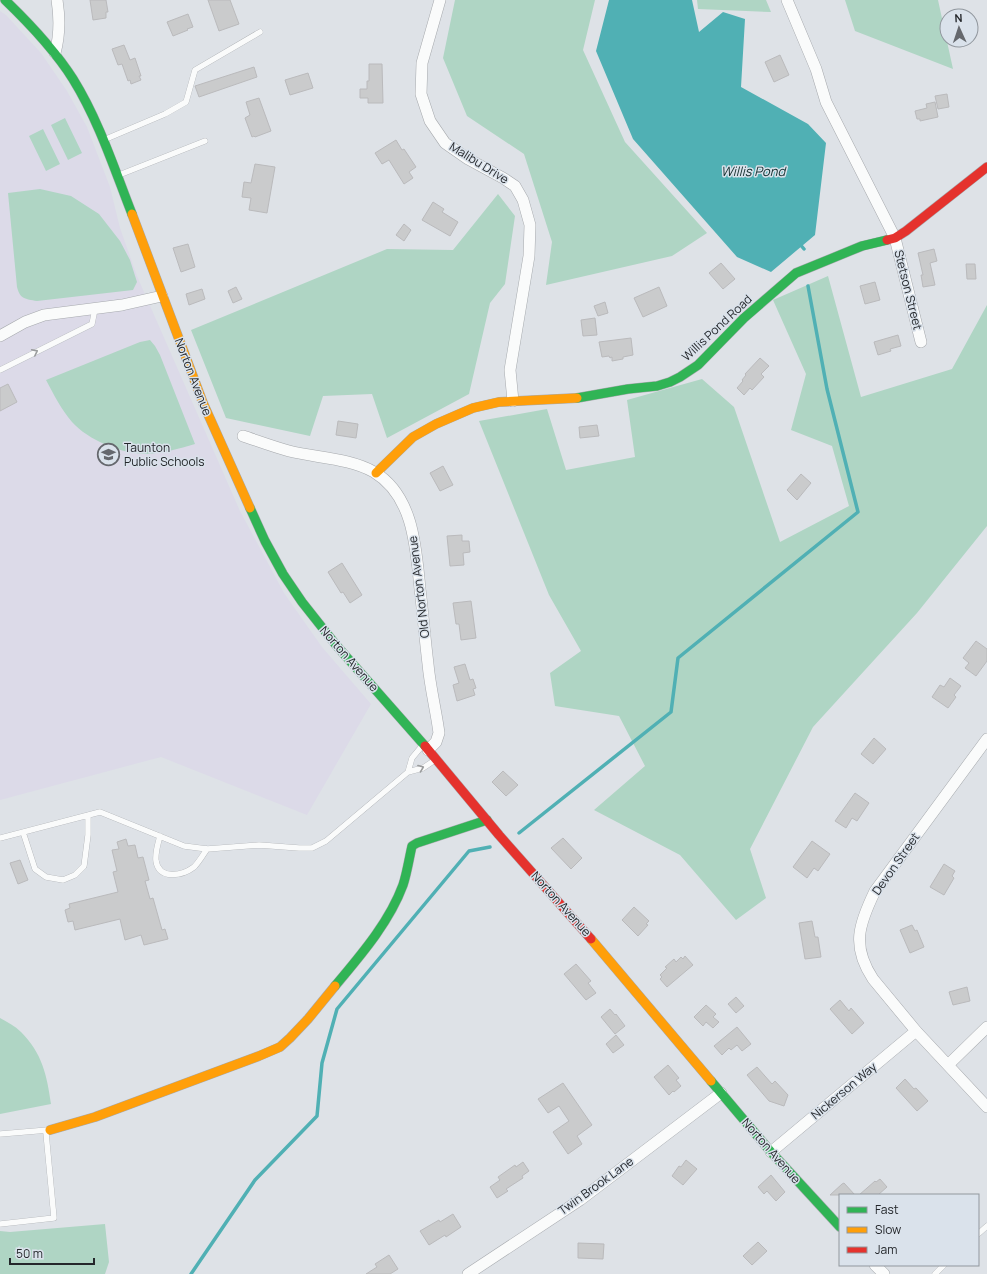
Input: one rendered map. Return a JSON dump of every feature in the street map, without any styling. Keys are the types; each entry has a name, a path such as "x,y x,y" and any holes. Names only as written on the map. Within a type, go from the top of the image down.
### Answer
{"street":[{"name":"Norton Avenue","path":"5,0 39,34 55,53 78,88 104,140 208,416 274,559 294,591 313,617 487,820 584,930 771,1152 839,1226"},
{"path":"55,53 59,36 60,22 57,0"},
{"name":"Malibu Drive","path":"440,0 422,63 421,94 430,121 445,143 468,159 515,186 523,200 530,225 529,256 510,370 514,401"},
{"name":"Stetson Street","path":"787,0 816,69 826,102 895,238 920,342"},
{"name":"Willis Pond Road","path":"376,473 413,437 436,424 473,408 499,402 577,398 628,389 657,386 680,377 698,365 744,318 796,273 862,246 895,238 987,167"},
{"path":"0,336 25,322 38,317 122,305 162,296"},
{"name":"Old Norton Avenue","path":"243,436 288,451 353,464 368,469 376,473 384,480 399,498 410,520 416,544 428,665 439,733 436,742 426,747"},
{"name":"Devon Street","path":"987,739 875,891 866,909 860,928 859,947 861,956 869,972 916,1031 987,1107"},
{"path":"50,1130 95,1117 280,1047 308,1019 368,945 393,907 403,885 412,846 487,820"},
{"path":"948,1065 987,1027"},
{"name":"Nickerson Way","path":"771,1152 916,1031"},
{"name":"Twin Brook Lane","path":"468,1274 580,1200 721,1092"},
{"path":"876,1266 884,1274"}],"lane":[{"path":"104,140 165,114 186,102 195,70 260,32"},
{"path":"117,176 205,142"},
{"path":"0,370 92,324 96,309"},
{"path":"408,772 412,758 426,747"},
{"path":"0,838 100,812 184,846 207,849 259,845 312,848 326,841 408,772 423,768 436,760"},
{"path":"23,832 35,869 46,877 63,880 75,874 84,866 88,835 88,815"},
{"path":"160,836 156,848 156,862 162,871 170,875 182,873 194,866 207,849"},
{"path":"0,1134 50,1130"},
{"path":"0,1224 54,1218 46,1133 50,1130"},
{"path":"979,1233 987,1226"},
{"path":"935,1274 943,1266"}],"shaded area":[{"name":"Taunton Public Schools","path":"0,11 6,15 41,53 67,91 87,127 110,187 120,228 137,276 240,511 284,593 322,647 371,704 307,815 161,757 0,800"}],"green space":[{"path":"455,0 595,0 583,50 625,142 707,233 672,256 546,285 552,242 524,154 467,116 443,58"},
{"path":"697,0 766,0 771,12 698,9"},
{"path":"845,0 938,0 940,8 939,48 948,48 953,69 855,31"},
{"path":"65,118 82,153 68,160 51,125"},
{"path":"43,129 60,164 46,171 29,136"},
{"path":"40,189 71,196 99,214 120,241 130,260 137,282 133,290 37,301 26,299 21,296 17,287 8,193"},
{"path":"498,194 515,216 505,284 490,303 469,394 387,438 372,394 323,396 310,436 226,418 191,330 387,249 453,250"},
{"path":"828,276 861,397 952,369 987,305 987,526 917,613 813,727 750,849 766,898 736,920 680,855 594,810 645,766 619,716 555,706 550,673 581,651 549,595 479,421 547,409 566,470 635,457 627,400 702,379 734,407 780,542 849,506 832,446 791,430 806,374 773,300"},
{"path":"150,340 160,355 195,444 159,453 146,454 127,452 106,445 79,429 64,412 46,380 140,342"},
{"path":"0,1018 19,1030 39,1056 48,1083 51,1104 0,1114"},
{"path":"105,1224 109,1262 105,1274 0,1274 0,1231 10,1232"}],"water":[{"name":"Willis Pond","path":"609,0 692,0 699,32 723,12 745,19 741,87 808,124 826,143 815,235 771,272 737,257 633,139 596,51"}],"building":[{"path":"90,0 106,0 108,12 106,12 106,18 93,20"},
{"path":"208,0 230,0 239,24 219,31"},
{"path":"188,14 193,27 173,36 167,22"},
{"path":"124,45 130,60 135,58 141,76 139,76 141,80 131,84 130,80 128,81 122,64 118,65 112,49"},
{"path":"780,55 789,75 774,82 765,62"},
{"path":"369,64 382,64 383,103 368,103 368,98 360,98 360,89 367,89 367,81 369,81"},
{"path":"254,67 257,77 199,97 195,86"},
{"path":"308,73 313,88 290,95 285,80"},
{"path":"947,94 949,107 938,109 935,96"},
{"path":"259,98 271,131 252,137 245,118 250,115 246,102"},
{"path":"935,102 938,117 920,121 920,119 917,119 915,111 927,108 926,104"},
{"path":"396,140 416,167 409,172 413,178 404,184 389,160 382,164 375,153"},
{"path":"255,164 275,167 267,213 249,210 251,198 242,197 244,182 251,183"},
{"path":"433,202 444,209 442,212 458,222 450,236 422,220"},
{"path":"404,224 411,230 404,241 396,235"},
{"path":"188,244 195,267 181,272 173,248"},
{"path":"934,249 937,261 930,263 935,285 923,287 921,275 923,275 918,253"},
{"path":"721,263 735,279 723,289 709,273"},
{"path":"966,264 975,264 976,279 967,279"},
{"path":"875,282 880,300 865,304 860,286"},
{"path":"236,287 242,299 233,303 228,291"},
{"path":"659,287 667,306 643,317 634,298"},
{"path":"202,289 205,299 189,305 186,294"},
{"path":"605,302 608,313 598,316 594,306"},
{"path":"595,318 597,335 583,336 581,320"},
{"path":"898,335 901,346 890,349 891,351 878,355 874,342"},
{"path":"631,338 633,355 612,361 612,357 602,357 599,342"},
{"path":"760,358 769,366 761,374 764,377 752,390 750,388 744,395 737,388 743,381 742,380 746,375 745,374"},
{"path":"8,384 17,402 0,411 0,388"},
{"path":"338,421 358,424 356,438 336,435"},
{"path":"597,425 599,436 580,438 579,427"},
{"path":"443,466 453,485 440,491 430,473"},
{"path":"801,474 811,483 797,500 787,490"},
{"path":"462,535 462,541 469,541 470,552 463,553 464,565 450,566 447,536"},
{"path":"342,563 362,595 350,603 343,592 341,593 328,572"},
{"path":"471,601 476,638 461,640 459,624 456,624 453,603"},
{"path":"976,641 987,649 987,661 976,676 965,668 969,663 963,658"},
{"path":"465,664 470,680 473,679 476,688 473,689 475,695 457,701 453,685 459,683 454,667"},
{"path":"950,678 961,686 954,695 956,697 948,708 932,697 940,685 944,687"},
{"path":"874,738 886,749 873,764 861,754"},
{"path":"503,771 518,785 506,796 492,782"},
{"path":"855,793 869,803 857,821 852,818 846,828 835,821"},
{"path":"563,838 582,858 571,869 551,848"},
{"path":"126,839 128,846 135,845 138,858 143,857 149,880 145,881 150,899 153,898 162,930 165,929 168,939 144,945 141,935 125,940 120,919 75,930 73,921 68,922 65,910 70,908 69,904 118,892 113,872 117,871 112,850 119,849 117,842"},
{"path":"812,841 830,854 818,871 814,868 807,878 793,867"},
{"path":"20,860 28,880 18,884 10,863"},
{"path":"944,864 955,871 952,876 954,878 944,895 930,887"},
{"path":"634,907 649,921 646,924 648,925 638,936 622,920"},
{"path":"812,921 815,937 818,937 821,957 805,959 799,923"},
{"path":"912,925 915,931 917,930 924,947 910,953 900,930"},
{"path":"685,956 693,965 667,987 660,979 662,977 660,975 667,968 665,967 674,959 676,962 681,957 683,959"},
{"path":"576,964 591,981 588,983 596,993 586,1000 564,974"},
{"path":"967,987 970,1001 953,1005 949,992"},
{"path":"736,997 744,1006 736,1013 728,1004"},
{"path":"840,1000 849,1011 851,1008 864,1023 852,1034 830,1009"},
{"path":"706,1005 716,1014 713,1017 719,1022 713,1028 706,1022 703,1026 694,1017"},
{"path":"610,1009 625,1026 615,1034 601,1017"},
{"path":"737,1027 751,1044 742,1051 737,1045 731,1050 729,1048 722,1055 714,1046"},
{"path":"616,1035 624,1045 613,1053 606,1044"},
{"path":"668,1065 679,1078 676,1080 681,1086 669,1095 654,1077"},
{"path":"757,1067 772,1084 775,1081 788,1095 784,1106 769,1101 747,1075"},
{"path":"905,1079 928,1101 917,1111 896,1088"},
{"path":"563,1083 592,1125 577,1136 582,1144 568,1154 553,1132 569,1121 559,1106 548,1113 538,1099"},
{"path":"686,1160 697,1169 683,1185 672,1176 679,1166 681,1167"},
{"path":"523,1162 529,1171 522,1176 523,1178 506,1189 508,1191 497,1198 490,1187 500,1180 498,1177 515,1165 516,1167"},
{"path":"771,1175 785,1192 776,1201 767,1191 764,1194 758,1187"},
{"path":"880,1179 887,1187 879,1194 860,1194 875,1181 876,1182"},
{"path":"844,1183 854,1194 830,1195"},
{"path":"453,1214 461,1227 446,1237 445,1235 429,1245 420,1231"},
{"path":"758,1242 767,1251 752,1265 743,1256"},
{"path":"578,1243 604,1244 603,1259 578,1258"},
{"path":"389,1255 398,1269 390,1274 366,1274 377,1267 375,1264"}],"waterway":[{"path":"799,243 804,249"},
{"path":"519,833 671,712 678,658 858,512 827,389 808,286"},
{"path":"191,1274 255,1180 317,1116 322,1063 337,1009 469,851 490,847"}],"traffic: fast":[{"path":"5,0 41,37 58,57 73,79 91,111 132,214"},
{"path":"577,398 628,389 657,386 680,377 698,365 744,318 796,273 862,246 887,240"},
{"path":"250,508 265,541 283,574 302,602 336,645 425,746"},
{"path":"335,986 373,938 390,913 403,885 412,846 487,820"},
{"path":"711,1081 771,1152 839,1226"}],"traffic: slow":[{"path":"132,214 203,403 250,508"},
{"path":"376,473 413,437 436,424 473,408 499,402 577,398"},
{"path":"591,939 711,1081"},
{"path":"50,1130 95,1117 280,1047 308,1019 335,986"}],"traffic: jam":[{"path":"887,240 895,238 906,231 987,167"},
{"path":"425,746 499,835 591,939"}],"place":[{"name":"Taunton Public Schools","path":"108,455"}]}
